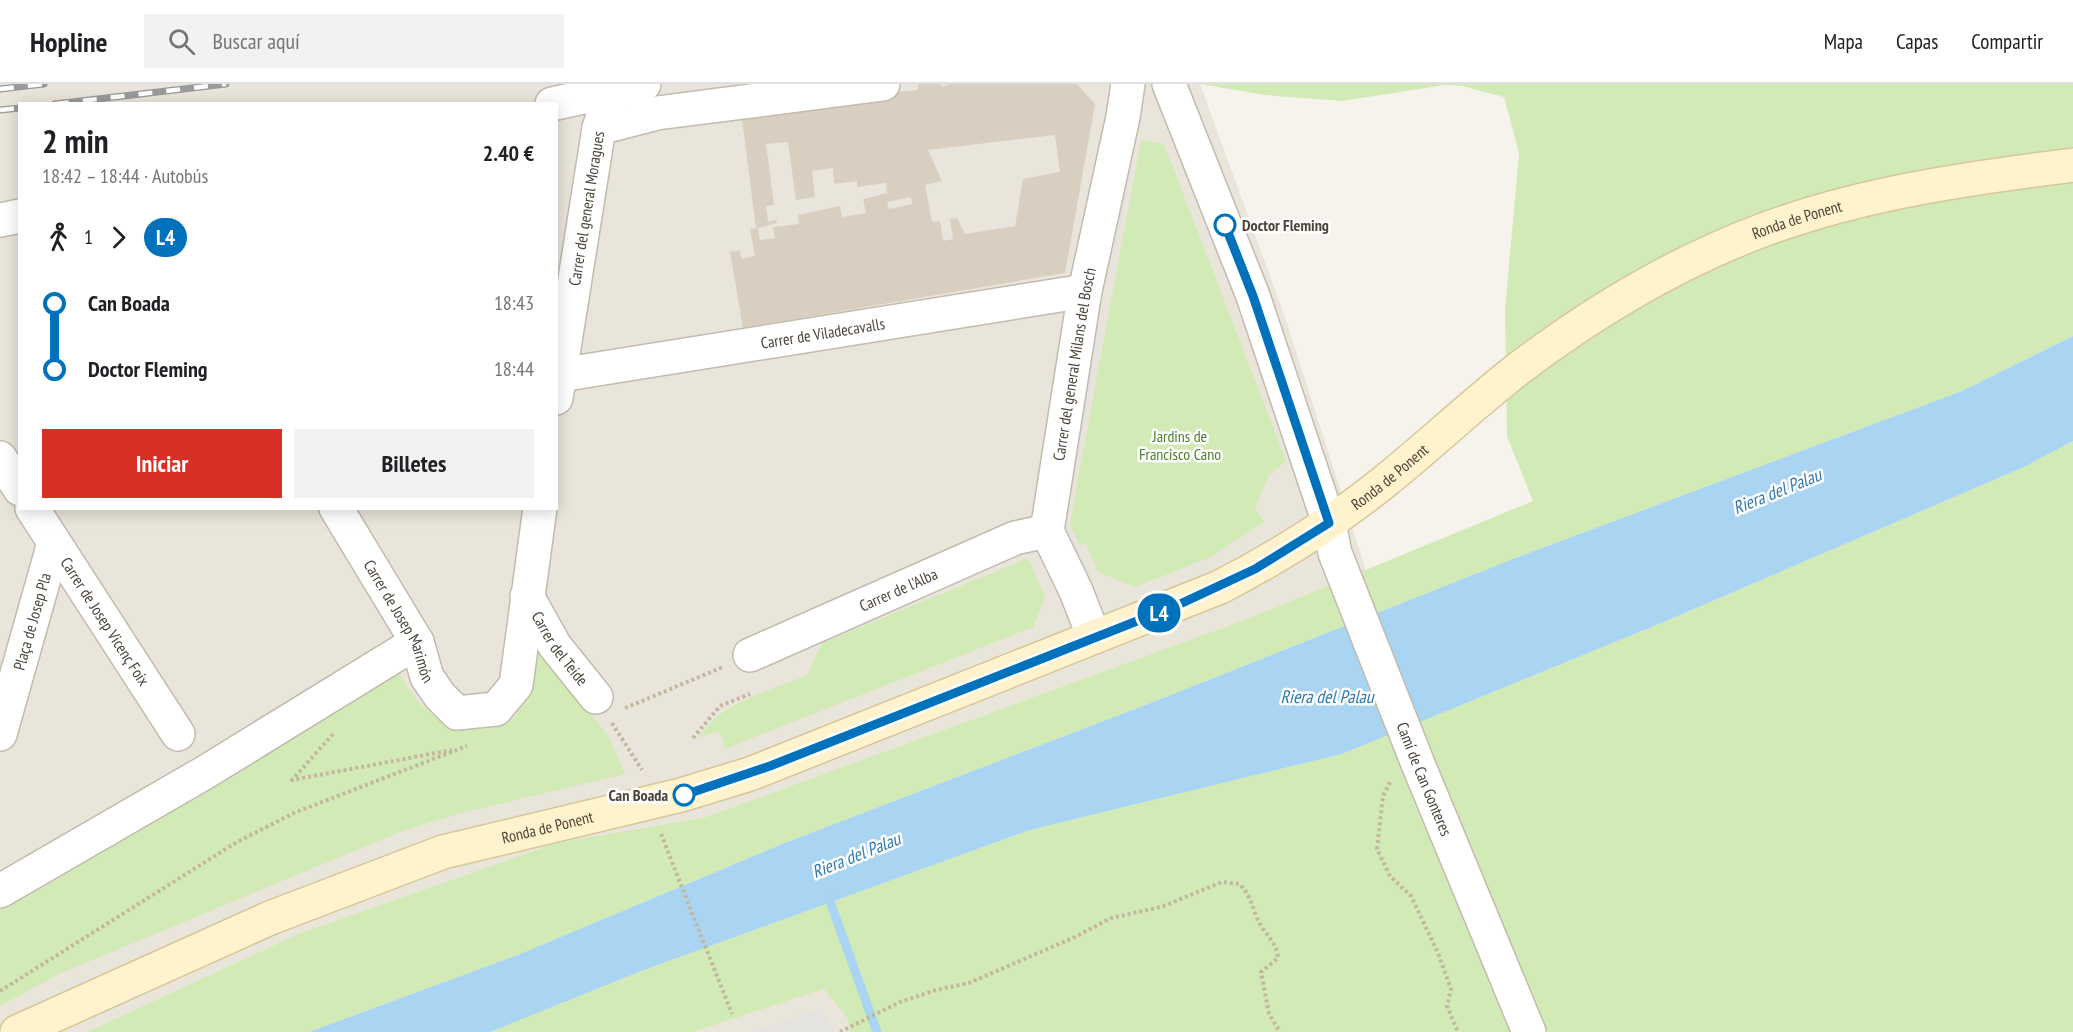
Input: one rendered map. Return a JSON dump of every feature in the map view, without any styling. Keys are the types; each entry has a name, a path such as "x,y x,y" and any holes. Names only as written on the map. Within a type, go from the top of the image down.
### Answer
{"main road":[{"name":"Ronda de Ponent","path":"17,1032 261,922 443,852 681,795 750,774 1220,587 1291,548 1332,538 1384,482 1519,368 1610,308 1702,255 1765,229 1844,205 1922,188 2073,165"}],"street":[{"path":"558,103 644,84"},
{"path":"599,128 657,113 883,84"},
{"name":"Carrer del general Milans del Bosch","path":"1047,531 1085,291 1123,117 1128,84"},
{"name":"Camí de Can Gonteres","path":"1169,84 1253,296 1332,538 1419,767 1529,1032"},
{"name":"Carrer del general Moragues","path":"558,386 599,128 611,91"},
{"path":"0,220 18,216"},
{"name":"Carrer de Viladecavalls","path":"558,386 1085,291"},
{"path":"0,458 18,486"},
{"name":"Carrer de Josep Vicenç Foix","path":"33,510 178,734"},
{"name":"Carrer de Josep Marimón","path":"337,510 417,642 427,677 440,696 457,713 496,709 516,685 527,596"},
{"path":"527,596 540,510"},
{"path":"1047,531 1076,591 1094,637"},
{"name":"Carrer de l'Alba","path":"738,660 1015,538 1047,531"},
{"name":"Plaça de Josep Pla","path":"0,734 54,543"},
{"name":"Carrer del Teide","path":"527,596 555,646 607,708"},
{"path":"0,891 204,772 417,642"}],"path":[{"path":"647,779 607,708 738,660"},
{"path":"693,738 720,706 750,694"},
{"path":"338,728 292,780 461,748"},
{"path":"0,991 247,837 296,812 470,745"},
{"path":"1419,767 1395,777 1387,786 1383,796 1377,849 1390,876 1411,896 1437,953 1451,988 1447,1006 1458,1032"},
{"path":"661,834 732,1014"},
{"path":"840,1032 900,1002 936,990 969,983 1075,937 1111,918 1161,908 1222,882 1240,884 1252,899 1259,922 1277,948 1278,958 1261,972 1269,1014 1280,1032"}],"shaded area":[{"path":"0,84 1200,84 1286,320 1366,570 1247,619 706,817 556,843 298,934 87,1032 0,1032"},
{"path":"1121,167 1132,168 1112,267 1103,267"},
{"path":"1093,329 1102,331 1067,521 1090,575 1082,580 1057,524"},
{"path":"824,989 847,1018 850,1032 694,1032"},
{"path":"819,1009 837,1032 752,1032"}],"green space":[{"path":"1200,84 2073,84 2073,336 1962,391 1518,557 1148,704 787,842 520,954 309,1032 87,1032 298,934 556,843 706,817 1247,619 1533,501 1507,436 1505,310 1519,153 1504,97 1462,86 1445,85 1342,101 1265,95"},
{"name":"Jardins de Francisco Cano","path":"1141,140 1164,144 1286,461 1269,475 1255,508 1264,522 1211,557 1135,587 1098,572 1086,544 1079,545 1070,523"},
{"path":"2073,441 2073,1032 850,1032 847,1018 824,989 694,1032 490,1032 644,970 1030,830 1342,754 1659,624 2024,467"},
{"path":"1028,558 1045,597 1033,627 725,749 719,731 699,738 719,715 732,706 807,675 822,643"},
{"path":"535,646 608,735 625,774 457,814 400,832 59,974 0,1006 0,904 395,665 409,690 427,710 437,717 462,727 477,729 492,728 502,724 515,716 525,700"}],"water":[{"name":"Riera del Palau","path":"2073,336 2073,441 2024,467 1659,624 1342,754 1030,830 644,970 490,1032 309,1032 520,954 787,842 1148,704 1518,557 1962,391"}],"building":[{"path":"918,84 941,84 941,87 950,84 1077,84 1095,104 1065,273 743,328 730,252 740,251 741,259 755,256 750,229 756,228 741,112 896,88 897,92 918,90","holes":["1055,135 1060,172 1023,179 1015,226 965,234 957,218 950,219 953,239 943,241 940,221 932,222 925,185 942,181 928,150","788,142 796,200 815,197 812,171 833,168 834,184 857,181 857,187 886,183 887,193 863,199 866,213 842,217 840,206 798,215 799,224 773,227 775,238 760,240 758,228 777,223 776,220 768,222 766,206 774,205 766,144","911,197 912,204 889,209 887,202"]}],"waterway":[{"path":"827,893 877,1032"}],"railway":[{"path":"0,89 44,84"},
{"path":"72,102 226,84"},
{"path":"0,110 18,108"}],"bus line":[{"name":"L4","path":"684,795 750,774 1180,604 1255,569 1329,523 1253,296 1225,225"}],"place":[{"name":"Doctor Fleming","path":"1225,225"},
{"name":"Can Boada","path":"684,795"}]}
